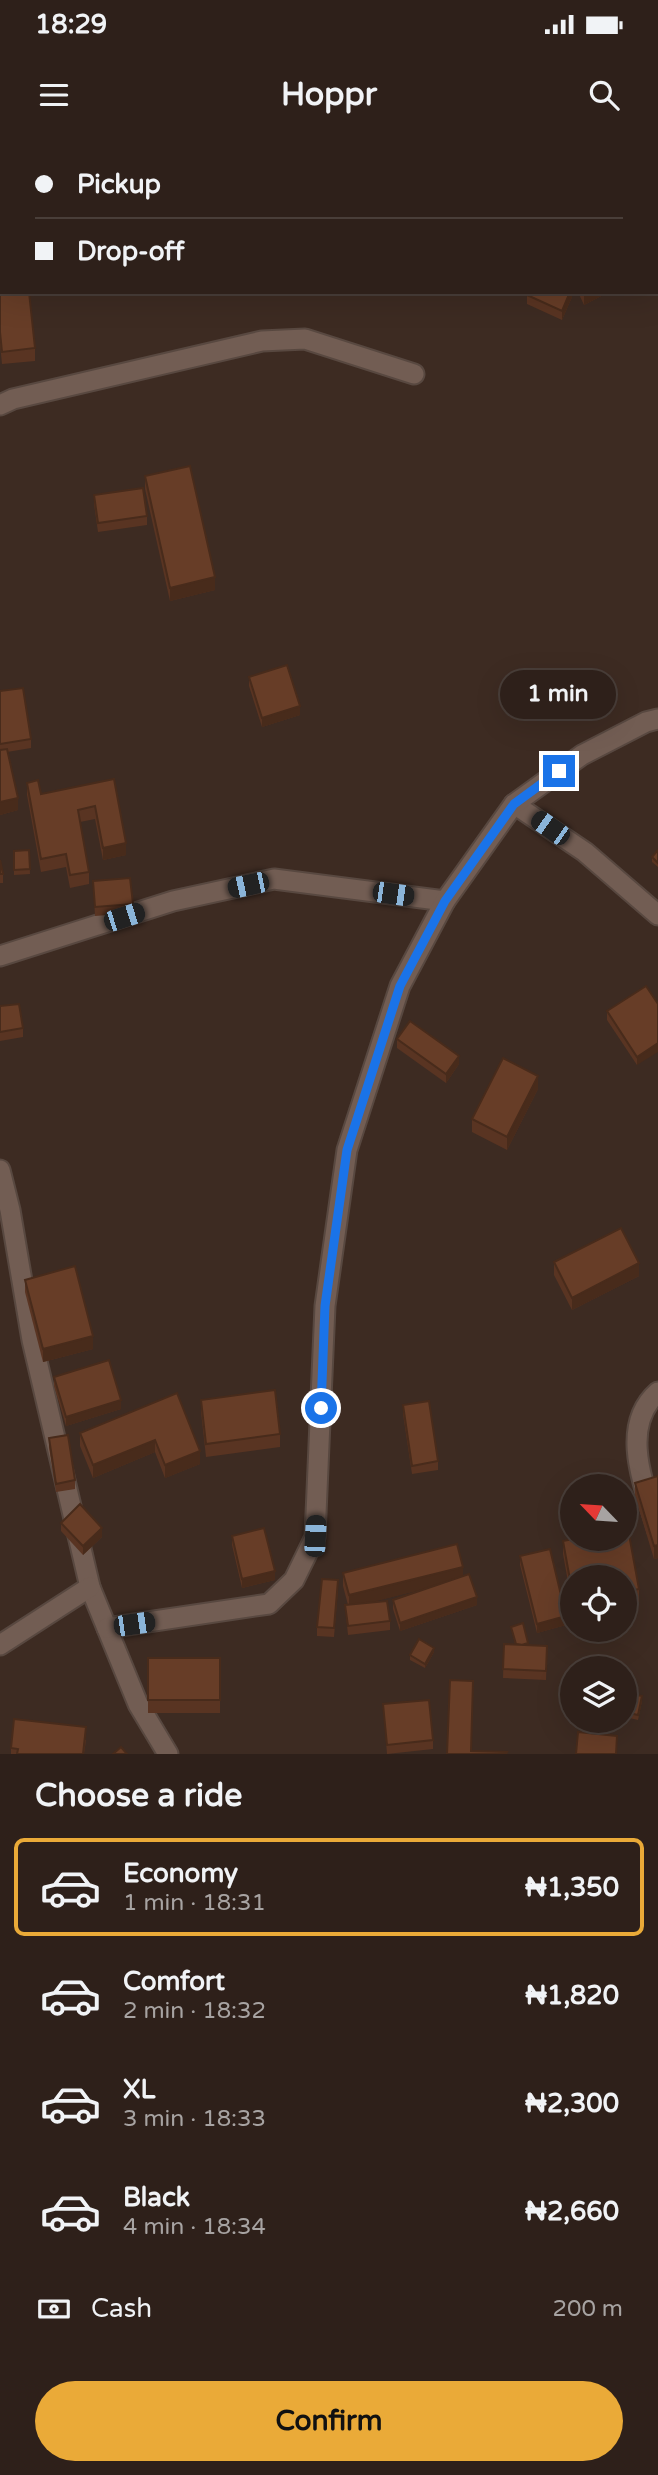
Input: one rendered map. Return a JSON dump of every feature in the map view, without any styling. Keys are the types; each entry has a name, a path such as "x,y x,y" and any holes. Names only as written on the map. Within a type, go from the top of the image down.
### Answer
{"street":[{"path":"0,405 13,399 262,341 305,339 414,374"},
{"path":"107,1628 270,1604 294,1580 315,1536 325,1306 347,1150 400,986 445,901 514,804 582,755 646,722 658,719"},
{"path":"514,804 585,852 658,915"},
{"path":"0,956 173,901 274,879 445,901"},
{"path":"0,1170 6,1219 32,1340 90,1587 138,1704 168,1754"},
{"path":"658,1392 648,1401 639,1420 636,1448 658,1531"},
{"path":"0,1645 90,1587"}],"building":[{"path":"0,294 29,294 35,348 2,352"},
{"path":"528,294 569,294 562,311"},
{"path":"190,466 215,577 170,588 145,476"},
{"path":"143,488 147,516 98,523 94,495"},
{"path":"287,665 300,706 262,718 249,677"},
{"path":"23,688 31,739 0,744 0,691"},
{"path":"7,749 18,798 0,802 0,750"},
{"path":"114,779 126,843 103,848 95,806 78,810 89,872 70,875 66,854 41,859 27,783 38,780 41,794"},
{"path":"29,850 30,869 14,870 14,851"},
{"path":"658,850 658,863 652,857"},
{"path":"130,878 133,904 95,907 93,881"},
{"path":"646,986 658,1004 658,1043 637,1057 607,1011"},
{"path":"19,1004 23,1028 0,1032 0,1006"},
{"path":"410,1021 459,1056 446,1074 397,1039"},
{"path":"503,1058 538,1076 507,1137 472,1119"},
{"path":"621,1228 639,1263 572,1298 554,1262"},
{"path":"75,1266 93,1336 43,1349 25,1280"},
{"path":"109,1360 121,1400 66,1417 54,1377"},
{"path":"275,1390 280,1434 206,1444 201,1400"},
{"path":"177,1393 200,1451 165,1465 155,1440 93,1465 80,1433"},
{"path":"429,1401 438,1461 412,1466 403,1405"},
{"path":"68,1435 75,1480 56,1484 49,1438"},
{"path":"658,1476 658,1545 654,1546 637,1482"},
{"path":"80,1504 102,1528 83,1546 61,1523"},
{"path":"264,1528 275,1571 242,1579 232,1536"},
{"path":"457,1544 463,1567 349,1595 343,1573"},
{"path":"550,1549 560,1591 560,1618 537,1624 520,1556"},
{"path":"565,1551 632,1551 635,1565 567,1565"},
{"path":"469,1574 477,1597 400,1623 393,1600"},
{"path":"322,1579 338,1580 334,1628 317,1627"},
{"path":"387,1601 390,1621 348,1626 345,1605"},
{"path":"523,1623 528,1643 516,1644 511,1627"},
{"path":"419,1639 434,1648 425,1664 410,1655"},
{"path":"504,1644 547,1646 546,1671 503,1669"},
{"path":"148,1658 220,1658 220,1700 148,1700"},
{"path":"450,1680 473,1681 471,1751 507,1752 506,1754 447,1754"},
{"path":"637,1695 642,1696 637,1715"},
{"path":"429,1700 433,1740 387,1745 383,1704"},
{"path":"14,1719 86,1727 83,1754 17,1754 18,1749 11,1748"},
{"path":"578,1733 617,1736 616,1754 576,1754"},
{"path":"121,1747 127,1754 113,1754"}],"route":[{"path":"321,1408 325,1306 347,1150 400,986 445,901 514,804 559,771"}]}
